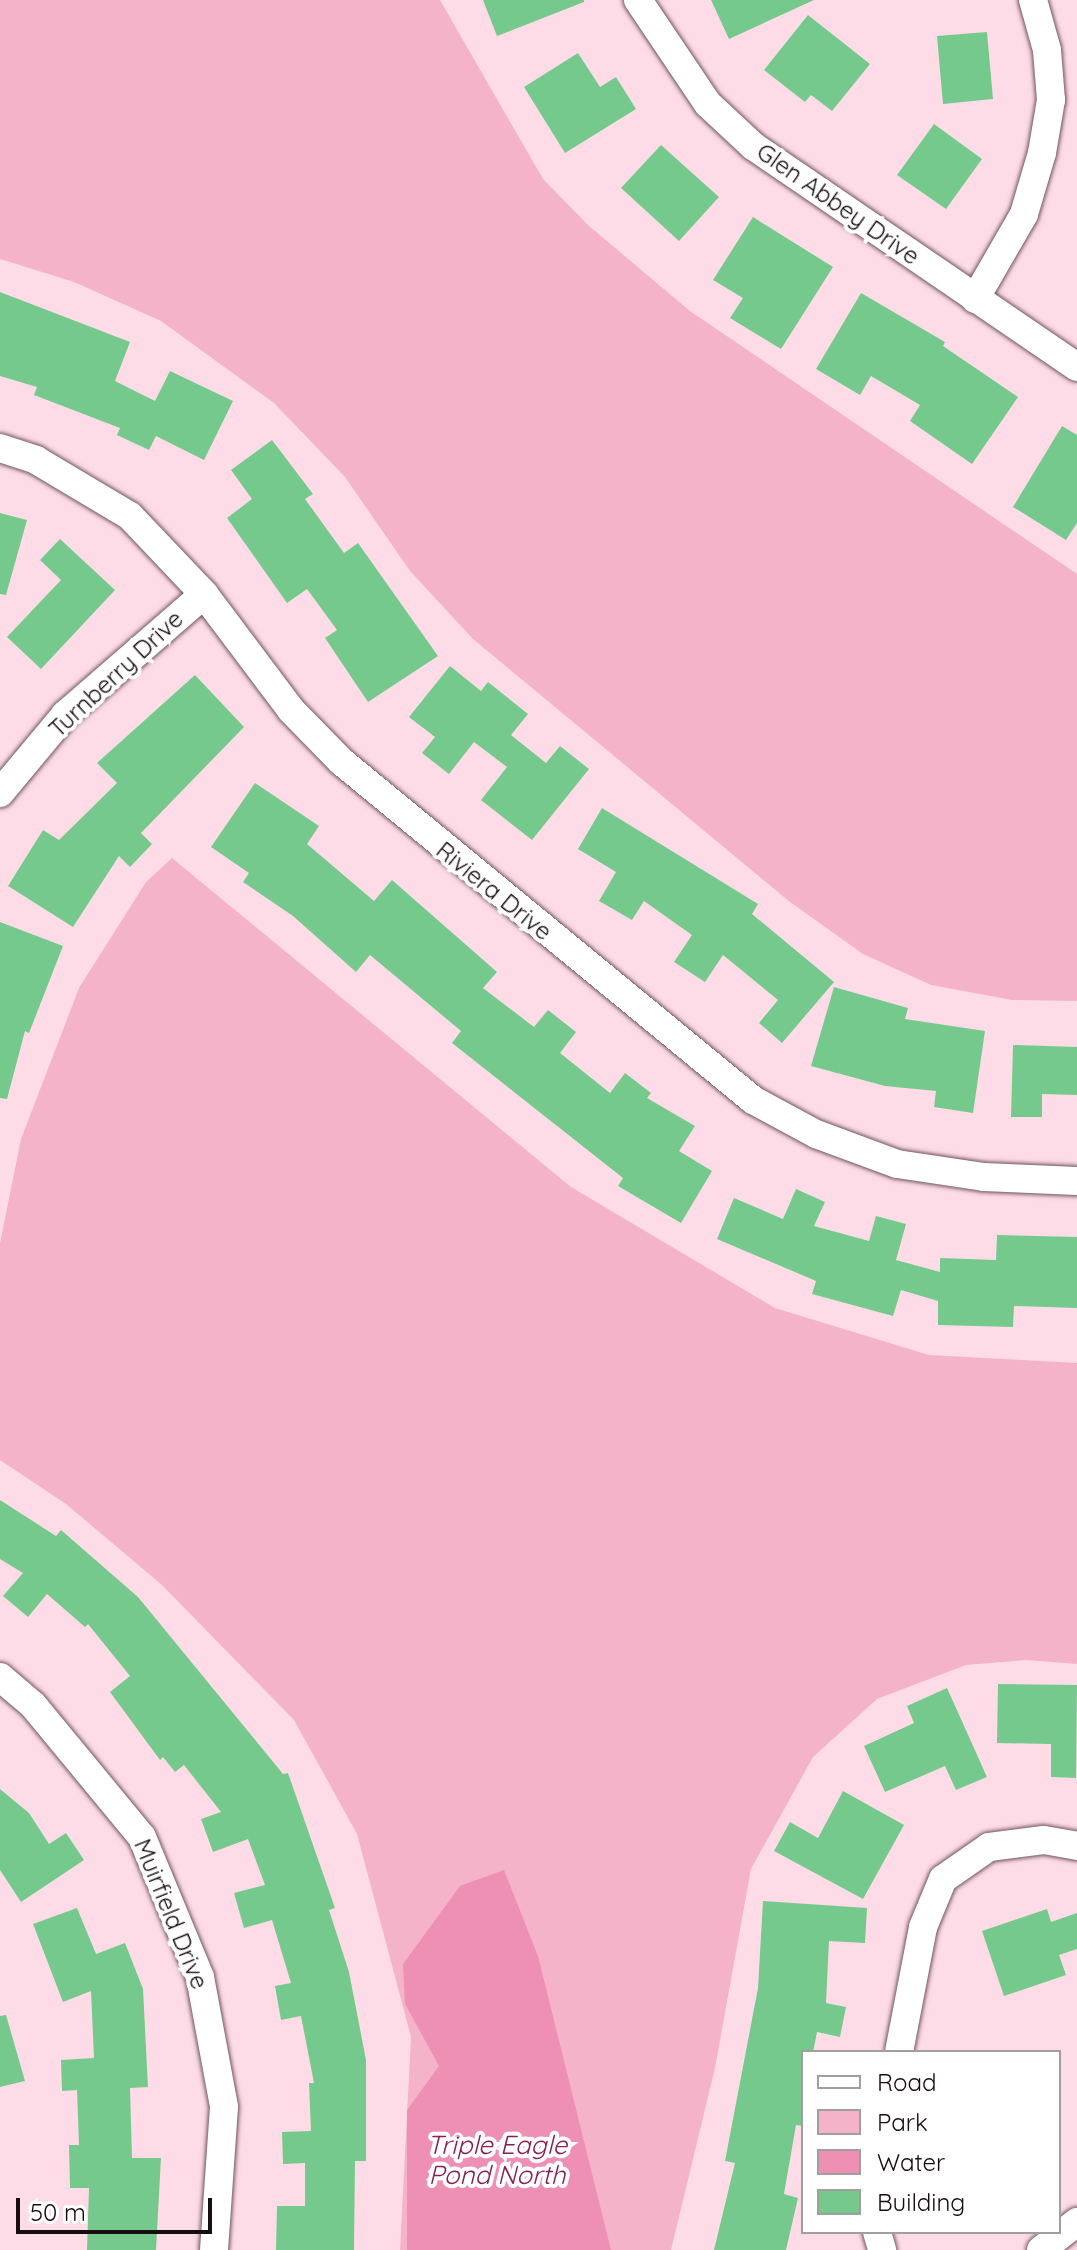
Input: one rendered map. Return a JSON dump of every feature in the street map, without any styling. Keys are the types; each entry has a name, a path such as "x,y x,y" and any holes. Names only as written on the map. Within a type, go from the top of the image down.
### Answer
{"street":[{"name":"Glen Abbey Drive","path":"638,0 708,104 753,146 1077,367"},
{"path":"975,299 1024,214 1042,153 1051,100 1047,50 1033,0"},
{"name":"Riviera Drive","path":"0,448 36,460 130,516 204,594 291,710 342,762 753,1100 816,1134 897,1164 984,1177 1077,1181"},
{"name":"Turnberry Drive","path":"0,793 65,715 204,594"},
{"name":"Muirfield Drive","path":"0,1677 33,1705 142,1837 195,1962 216,2046 224,2107 214,2250"},
{"path":"899,2050 923,1927 943,1879 989,1847 1044,1840 1077,1846"},
{"path":"1041,2250 1077,2222"}],"green space":[{"path":"0,0 440,0 543,179 589,226 690,311 1077,574 1077,1001 1012,1000 931,985 863,954 790,902 473,639 410,571 345,477 274,403 161,321 74,282 0,259"},
{"path":"172,858 571,1187 775,1308 929,1355 1077,1363 1077,1664 1026,1660 966,1665 877,1699 813,1757 751,1869 715,2068 671,2250 400,2250 411,2037 357,1834 294,1720 162,1585 66,1504 0,1460 0,1243 21,1139 79,988 146,882"}],"water":[{"name":"Triple Eagle Pond North","path":"504,1870 538,1956 611,2250 407,2250 407,2110 439,2066 405,2004 403,1964 460,1886"}],"building":[{"path":"483,0 584,0 584,2 497,36"},
{"path":"711,0 814,0 729,39"},
{"path":"808,15 870,64 832,111 811,95 805,102 764,70"},
{"path":"987,32 993,99 943,104 937,36"},
{"path":"578,53 600,87 616,77 636,109 565,153 524,87"},
{"path":"934,124 982,159 946,209 897,175"},
{"path":"661,145 719,197 679,241 621,188"},
{"path":"753,217 833,267 781,349 730,318 743,298 713,280"},
{"path":"0,292 130,342 115,381 155,401 170,371 233,401 204,460 156,436 149,450 117,435 120,428 34,395 37,387 0,376"},
{"path":"861,293 945,342 943,346 1018,397 972,464 910,421 920,405 871,376 860,395 816,369"},
{"path":"1062,426 1077,435 1077,523 1066,540 1013,507"},
{"path":"272,440 313,494 305,499 344,553 358,543 438,656 368,702 325,638 337,630 307,589 287,603 227,518 252,499 231,470"},
{"path":"0,513 27,520 6,595 0,594"},
{"path":"60,539 115,590 41,669 7,637 61,580 40,560"},
{"path":"450,666 481,691 488,682 528,714 511,735 546,763 560,746 589,769 532,840 481,800 507,767 474,742 449,774 422,753 435,737 409,717"},
{"path":"195,675 244,727 141,833 152,844 130,867 119,856 73,927 8,886 43,830 59,840 117,783 97,763"},
{"path":"255,783 319,826 307,844 374,901 392,880 497,972 483,988 534,1027 548,1010 576,1032 560,1053 610,1093 625,1073 651,1093 647,1098 695,1126 679,1151 712,1171 681,1223 618,1186 623,1178 452,1043 461,1031 370,955 356,972 293,916 243,882 249,873 211,847"},
{"path":"602,808 758,904 752,914 834,982 782,1043 759,1023 778,1000 723,955 705,982 674,962 692,935 644,901 632,920 599,901 616,872 578,849"},
{"path":"0,922 63,946 29,1033 25,1031 7,1099 0,1098"},
{"path":"834,987 908,1008 905,1019 985,1031 973,1113 934,1107 936,1091 885,1086 811,1066"},
{"path":"1013,1045 1077,1047 1077,1095 1042,1094 1042,1117 1011,1117"},
{"path":"796,1189 825,1202 814,1226 869,1241 876,1216 906,1224 896,1260 940,1272 940,1258 996,1260 997,1235 1077,1237 1077,1308 1014,1306 1013,1327 938,1325 938,1301 901,1290 893,1316 812,1294 816,1281 717,1239 734,1198 783,1219"},
{"path":"0,1500 56,1536 61,1530 138,1597 283,1774 288,1773 335,1908 329,1910 349,1972 366,2060 366,2161 355,2161 354,2250 276,2250 277,2206 305,2206 305,2163 283,2164 282,2132 311,2131 309,2083 314,2083 301,2016 281,2020 275,1986 291,1983 272,1920 244,1928 234,1893 265,1885 248,1839 213,1852 201,1819 221,1812 184,1765 175,1772 163,1757 160,1760 110,1692 130,1676 88,1624 85,1627 47,1594 28,1617 3,1596 23,1573 0,1559"},
{"path":"998,1684 1077,1685 1076,1778 1051,1777 1051,1744 997,1743"},
{"path":"947,1688 987,1777 956,1790 945,1766 885,1792 864,1746 914,1723 907,1706"},
{"path":"0,1789 29,1813 49,1844 66,1833 84,1860 21,1902 0,1870"},
{"path":"843,1791 904,1825 863,1899 774,1851 790,1822 818,1838"},
{"path":"763,1901 867,1908 865,1943 829,1941 826,2003 846,2007 840,2037 817,2032 813,2050 801,2050 801,2126 796,2125 784,2194 798,2198 786,2250 714,2250 735,2163 725,2161 758,1988"},
{"path":"77,1908 96,1954 125,1943 143,1989 148,2087 130,2088 132,2158 161,2158 156,2250 87,2250 89,2188 70,2188 69,2145 79,2145 77,2090 62,2091 61,2060 94,2058 91,1991 63,2002 33,1924"},
{"path":"1047,1909 1051,1922 1077,1913 1077,1949 1059,1955 1066,1975 1004,1996 982,1931"},
{"path":"6,2015 25,2081 0,2087 0,2016"}]}
